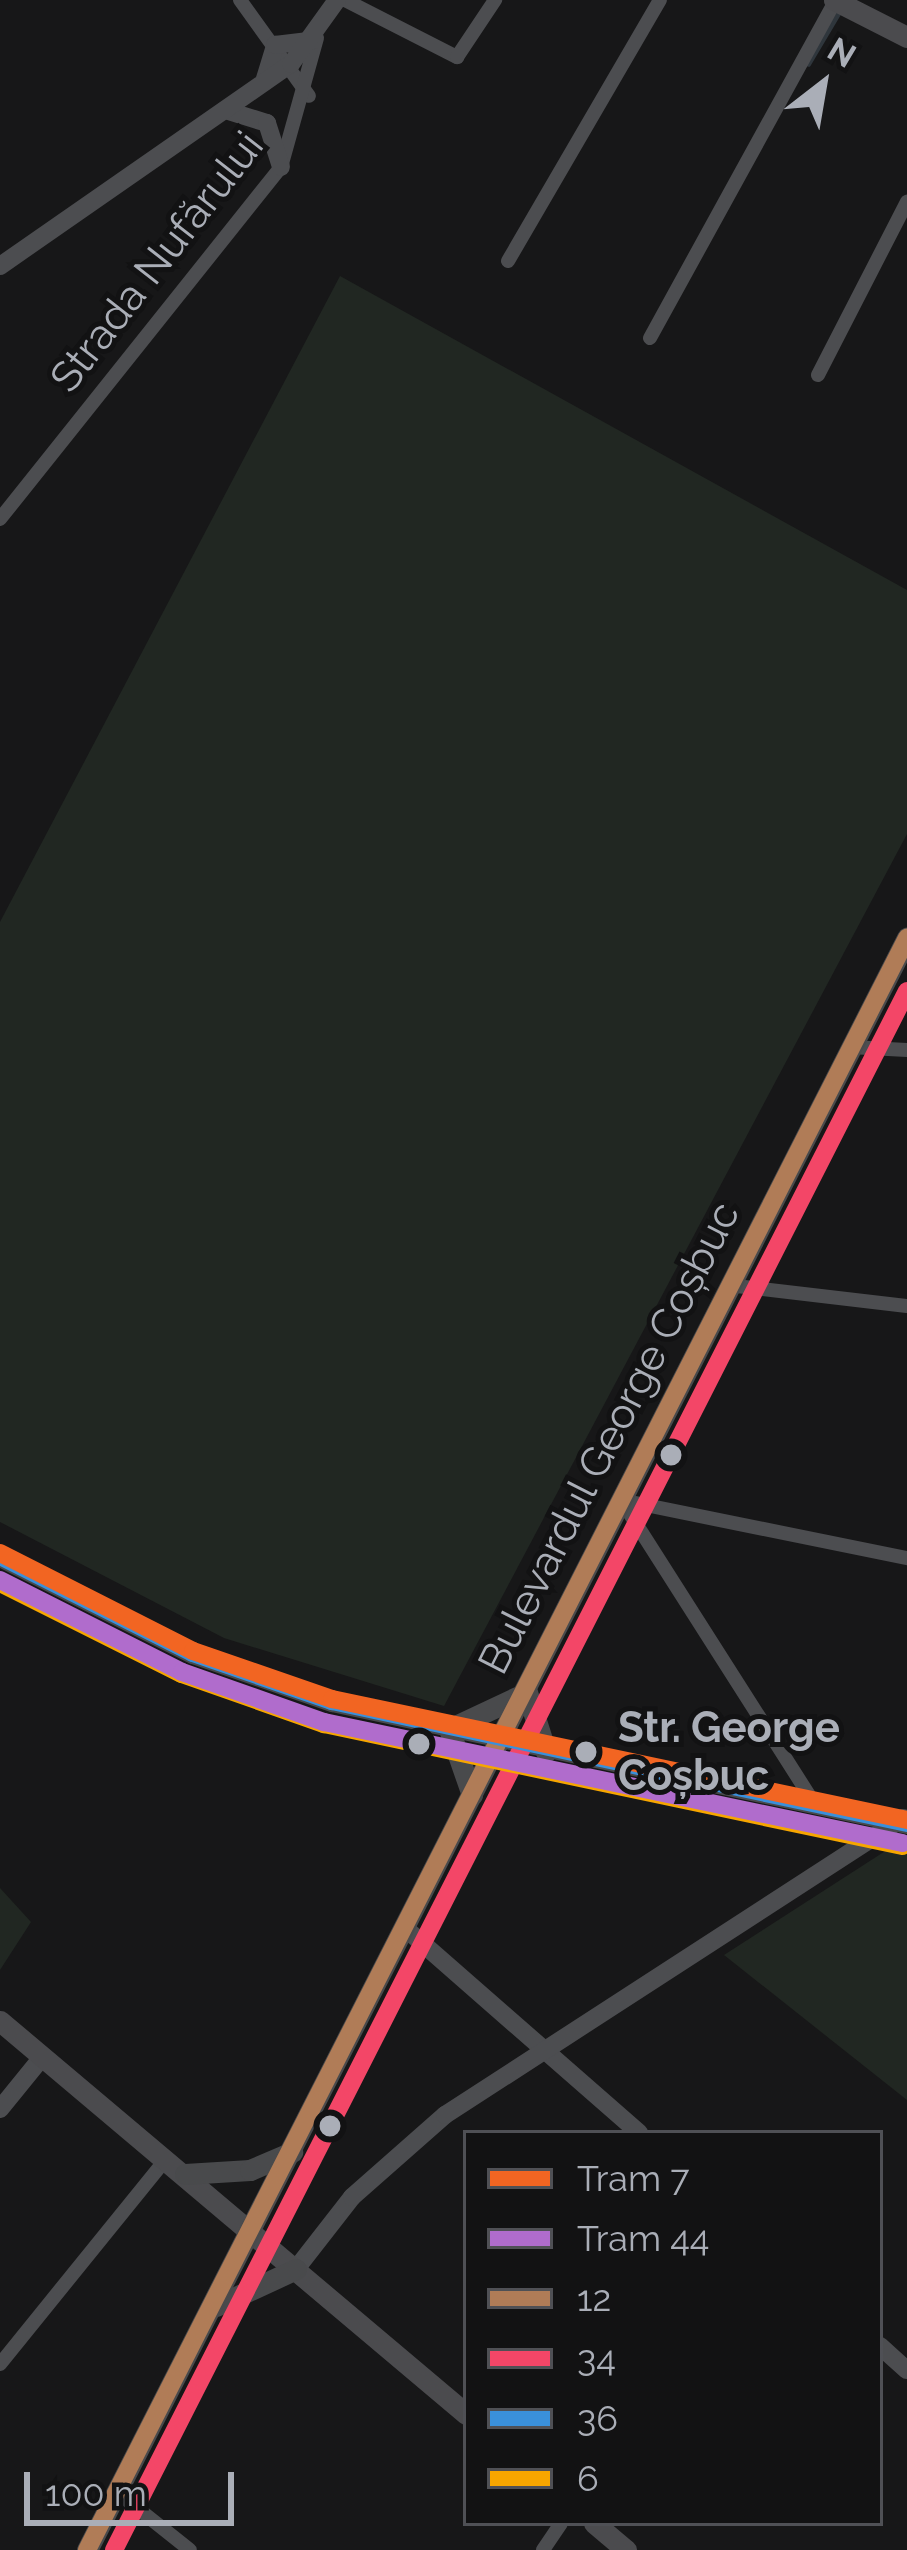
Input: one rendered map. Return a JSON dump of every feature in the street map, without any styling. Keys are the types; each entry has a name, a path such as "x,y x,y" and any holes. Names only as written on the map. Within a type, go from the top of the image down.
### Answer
{"main road":[{"path":"835,0 907,38"},
{"name":"Bulevardul George Coșbuc","path":"87,2550 907,938"},
{"path":"0,1556 249,1676 546,1752 904,1820"},
{"path":"449,1729 492,1717 526,1688 546,1752"},
{"path":"449,1729 472,1797"},
{"path":"0,2021 463,2411"},
{"path":"185,2174 250,2170 292,2152"},
{"path":"211,2310 296,2269"},
{"path":"598,2526 626,2550"}],"street":[{"path":"240,0 291,64 309,96"},
{"path":"0,266 291,64 317,38 341,0 458,57 495,0"},
{"path":"508,262 571,142 603,108 660,0"},
{"path":"650,338 835,0"},
{"path":"275,45 317,38"},
{"name":"Strada Nufărului","path":"0,519 281,166 309,96 317,38"},
{"path":"264,83 275,45"},
{"path":"225,110 267,123 281,166"},
{"path":"818,375 907,202"},
{"path":"850,1047 907,1050"},
{"path":"728,1285 907,1306"},
{"path":"621,1500 907,1558"},
{"path":"621,1500 816,1806"},
{"path":"296,2269 402,2148 543,2049 904,1820"},
{"path":"404,1928 636,2130"},
{"path":"0,2109 43,2056"},
{"path":"0,2364 167,2158"},
{"path":"117,2492 190,2550"}],"shaded area":[{"path":"340,276 907,590 907,834 444,1706 224,1638 0,1522 0,922"},
{"path":"890,1848 907,1852 907,2100 724,1955"},
{"path":"0,1888 31,1922 0,1970"}],"waterway":[{"path":"808,64 839,12"}],"tram line":[{"name":"7","path":"0,1553 193,1651 332,1699 907,1820"},
{"name":"44","path":"0,1580 182,1672 324,1722 902,1843"}],"transit line":[{"name":"12","path":"87,2550 907,938"},
{"name":"34","path":"114,2550 907,991"},
{"name":"36","path":"0,1556 193,1653 332,1701 907,1823"},
{"name":"6","path":"0,1583 182,1674 324,1724 902,1846"}],"place":[{"name":"Str. George Coșbuc","path":"586,1752"}]}
